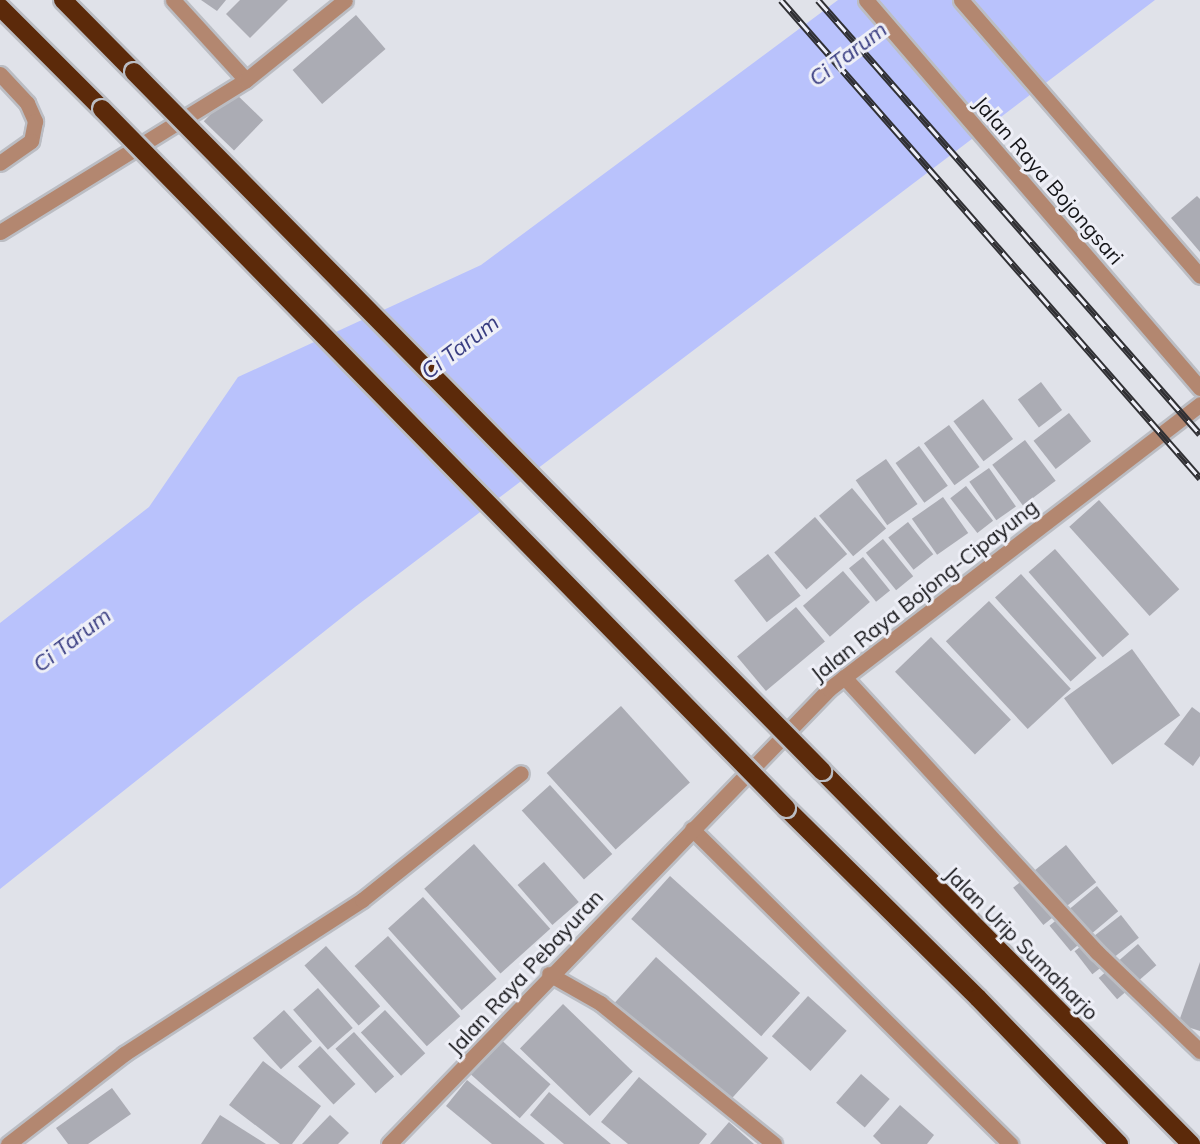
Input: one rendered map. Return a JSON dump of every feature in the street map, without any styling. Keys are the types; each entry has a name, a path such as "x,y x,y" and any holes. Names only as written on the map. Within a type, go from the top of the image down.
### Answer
{"highway":[{"name":"Jalan Urip Sumaharjo","path":"63,0 1191,1144"},
{"path":"0,7 1119,1144"}],"street":[{"path":"173,0 246,80"},
{"path":"0,232 246,80 345,0"},
{"name":"Jalan Raya Bojongsari","path":"866,0 1200,388"},
{"path":"961,0 1200,276"},
{"path":"0,75 27,103 35,121 31,141 0,163"},
{"name":"Jalan Raya Bojong-Cipayung","path":"692,829 844,678 1200,404"},
{"path":"844,678 1097,952 1200,1052"},
{"path":"8,1144 124,1054 362,900 521,773"},
{"path":"692,829 1010,1144"},
{"name":"Jalan Raya Pebayuran","path":"389,1144 549,974 692,829"},
{"path":"549,974 600,1003 774,1144"}],"water":[{"name":"Ci Tarum","path":"838,0 1155,0 355,607 0,889 0,623 149,507 238,377 481,265"}],"building":[{"path":"201,0 226,0 217,11"},
{"path":"240,0 288,0 250,38 226,14"},
{"path":"356,15 386,49 322,104 293,70"},
{"path":"233,91 263,120 234,150 204,121"},
{"path":"1197,196 1200,199 1200,252 1171,218"},
{"path":"1041,382 1062,410 1039,427 1018,399"},
{"path":"983,399 1013,439 984,461 953,421"},
{"path":"1069,413 1091,441 1056,469 1034,441"},
{"path":"949,425 980,467 954,485 924,443"},
{"path":"1025,440 1056,481 1023,505 992,465"},
{"path":"919,446 948,486 924,503 896,463"},
{"path":"886,459 918,504 887,525 856,480"},
{"path":"989,468 1016,507 996,520 969,482"},
{"path":"966,486 993,521 977,533 950,498"},
{"path":"852,488 886,529 853,556 819,516"},
{"path":"943,497 968,533 937,555 912,519"},
{"path":"1099,500 1179,589 1150,616 1069,527"},
{"path":"815,517 847,554 806,589 774,552"},
{"path":"908,522 933,554 914,570 888,537"},
{"path":"883,539 913,576 896,590 866,553"},
{"path":"1055,549 1129,634 1103,657 1029,572"},
{"path":"768,554 801,596 767,622 734,580"},
{"path":"863,557 890,590 876,602 849,568"},
{"path":"843,571 870,602 830,637 803,606"},
{"path":"1021,574 1097,658 1071,681 995,597"},
{"path":"989,601 1071,689 1028,729 946,641"},
{"path":"796,607 825,641 766,691 737,656"},
{"path":"931,637 1011,720 975,754 895,672"},
{"path":"1132,649 1180,715 1112,765 1064,698"},
{"path":"621,706 690,783 616,849 547,773"},
{"path":"1192,707 1200,713 1200,756 1193,766 1164,744"},
{"path":"550,785 612,854 584,880 522,810"},
{"path":"474,844 550,929 500,974 424,889"},
{"path":"1066,845 1096,882 1043,925 1013,888"},
{"path":"544,862 579,902 552,925 518,885"},
{"path":"670,876 800,993 761,1036 631,919"},
{"path":"1097,886 1118,911 1071,951 1050,926"},
{"path":"423,897 497,979 462,1010 388,928"},
{"path":"1121,915 1139,938 1092,974 1075,951"},
{"path":"388,936 460,1016 427,1046 355,966"},
{"path":"1138,944 1156,965 1117,999 1099,978"},
{"path":"326,946 380,1006 359,1026 304,965"},
{"path":"656,957 768,1058 727,1104 615,1003"},
{"path":"1200,962 1200,1031 1178,1024"},
{"path":"318,988 353,1028 328,1050 293,1010"},
{"path":"808,996 847,1031 811,1071 772,1036"},
{"path":"563,1004 633,1071 590,1116 520,1049"},
{"path":"284,1010 312,1041 281,1069 253,1038"},
{"path":"385,1010 425,1053 401,1076 361,1033"},
{"path":"354,1032 394,1077 376,1093 335,1049"},
{"path":"497,1036 551,1084 520,1118 466,1070"},
{"path":"320,1046 355,1084 334,1104 298,1066"},
{"path":"263,1061 321,1106 292,1144 280,1144 229,1105"},
{"path":"861,1074 890,1099 865,1128 836,1103"},
{"path":"639,1077 707,1134 699,1144 628,1144 601,1122"},
{"path":"467,1080 545,1144 492,1144 446,1106"},
{"path":"112,1088 131,1114 88,1144 68,1144 56,1128"},
{"path":"549,1092 611,1144 564,1144 530,1115"},
{"path":"900,1105 934,1135 927,1144 881,1144 873,1136"},
{"path":"220,1115 266,1144 201,1144"},
{"path":"330,1115 349,1133 338,1144 302,1144"},
{"path":"729,1122 754,1144 710,1144"}],"railway":[{"path":"781,0 1200,478"},
{"path":"818,0 1200,434"}]}
